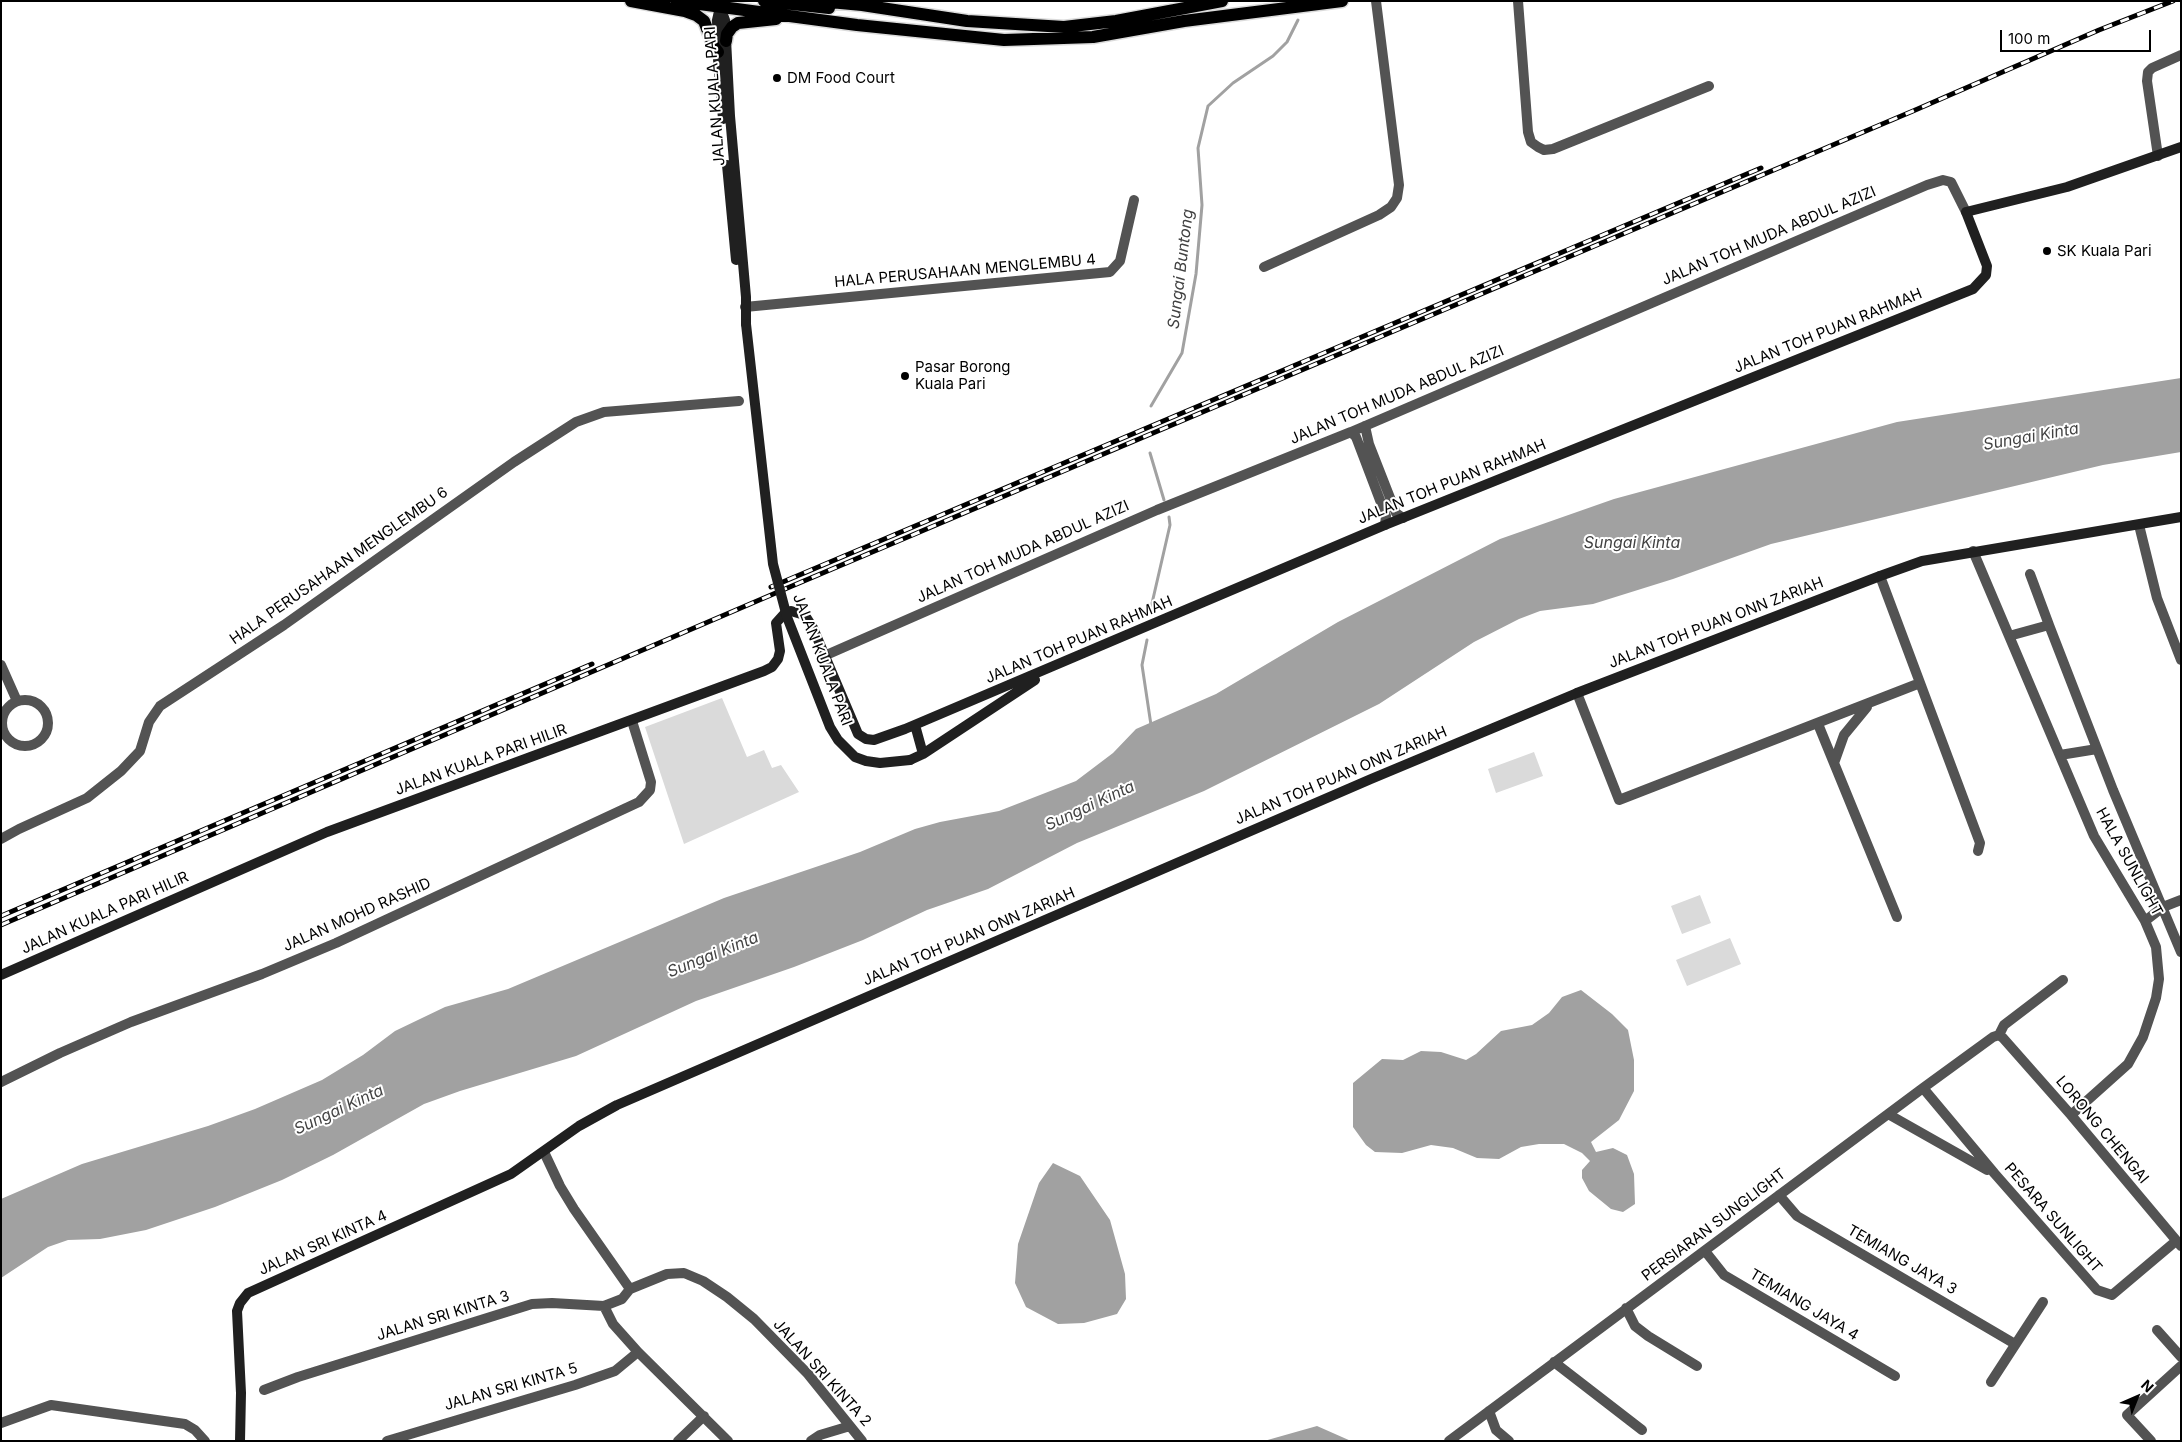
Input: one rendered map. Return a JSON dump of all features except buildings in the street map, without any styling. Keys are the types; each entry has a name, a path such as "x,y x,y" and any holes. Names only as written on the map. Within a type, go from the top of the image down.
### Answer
{"main road":[{"path":"631,1 685,11 696,15 704,21 714,48 718,52"},
{"path":"677,1 722,3 858,25 1004,40 1093,37 1184,21 1342,1"},
{"path":"764,1 840,9 854,8 862,4"},
{"path":"819,1 862,4 967,21 1064,27 1116,22 1222,1"},
{"path":"726,41 727,34 738,23 790,15"}],"street":[{"path":"1264,267 1379,215 1391,207 1397,198 1399,185 1376,1"},
{"path":"1518,1 1528,132 1531,142 1538,148 1544,150 1554,149 1709,86"},
{"name":"JALAN KUALA PARI","path":"722,3 717,20 718,52 740,298 745,308"},
{"name":"JALAN KUALA PARI","path":"722,3 725,20 730,116 746,297 746,324 773,564 786,618 830,727 838,740 856,757 880,763 910,760 923,754 1057,665"},
{"path":"2158,156 2147,81 2148,72 2152,68 2181,54"},
{"path":"1966,212 2067,187 2181,147"},
{"name":"JALAN TOH MUDA ABDUL AZIZI","path":"824,656 1157,510 1366,426 1927,185 1943,180 1951,182 1966,212"},
{"name":"HALA PERUSAHAAN MENGLEMBU 4","path":"745,308 1110,272 1120,261 1134,200"},
{"name":"JALAN TOH PUAN RAHMAH","path":"866,739 874,740 915,725 1385,525 1973,289 1986,275 1986,266 1966,212"},
{"name":"HALA PERUSAHAAN MENGLEMBU 6","path":"1,839 86,798 121,770 140,751 148,722 160,706 299,614 514,462 576,422 604,412 739,401"},
{"path":"1366,426 1365,446 1386,516 1385,525"},
{"path":"1351,432 1365,446 1396,513 1403,518"},
{"name":"JALAN TOH PUAN ONN ZARIAH","path":"544,1152 579,1126 617,1106 1362,783 1577,693 1922,561 2181,517"},
{"path":"2139,525 2157,598 2179,648 2181,660"},
{"name":"HALA SUNLIGHT","path":"1973,551 2094,836 2145,920 2156,947 2159,979 2156,998 2143,1037 2128,1064 2071,1115"},
{"path":"2030,574 2097,749 2181,952"},
{"path":"1880,576 1980,843 1978,851"},
{"name":"JALAN KUALA PARI HILIR","path":"1,975 327,832 632,721 772,667 778,659 780,651 776,623 785,613 797,612 806,617 813,628 853,725 858,734 866,739"},
{"path":"2009,636 2049,625"},
{"path":"1,665 17,701"},
{"path":"1577,693 1619,800 1920,683"},
{"path":"29,700 40,705 47,714 48,726 44,738 34,744 22,746 11,741 4,731 2,719 7,708 17,701 29,700"},
{"path":"1834,763 1844,735 1860,714 1872,703"},
{"name":"JALAN MOHD RASHID","path":"1,1082 60,1053 131,1022 262,974 344,940 638,802 650,790 651,782 632,721"},
{"path":"1818,724 1897,917"},
{"path":"915,725 923,754"},
{"path":"2060,755 2097,749"},
{"path":"2145,920 2163,906 2181,900"},
{"name":"PERSIARAN SUNGLIGHT","path":"1449,1441 1923,1088 1993,1037 1999,1035 2004,1025 2064,980"},
{"name":"LORONG CHENGAI","path":"1999,1035 2071,1115 2178,1243"},
{"name":"PESARA SUNLIGHT","path":"1923,1088 1994,1174 2097,1290 2112,1295 2178,1243"},
{"path":"1888,1114 1994,1174"},
{"path":"544,1152 560,1186 574,1209 630,1288 622,1299 604,1306 613,1324 638,1352 728,1441"},
{"name":"JALAN SRI KINTA 4","path":"240,1441 241,1394 237,1311 240,1303 248,1293 471,1194 510,1174 544,1152"},
{"name":"TEMIANG JAYA 3","path":"1779,1195 1797,1216 2015,1344"},
{"name":"TEMIANG JAYA 4","path":"1705,1251 1724,1275 1895,1376"},
{"name":"JALAN SRI KINTA 2","path":"630,1288 668,1274 684,1273 703,1280 754,1319 808,1374 862,1441"},
{"path":"1991,1382 2043,1302"},
{"name":"JALAN SRI KINTA 3","path":"264,1390 298,1377 532,1304 552,1303 604,1306"},
{"path":"1626,1308 1635,1326 1697,1366"},
{"path":"2157,1330 2181,1357"},
{"name":"JALAN SRI KINTA 5","path":"387,1441 607,1374 622,1367 638,1352"},
{"path":"1554,1362 1642,1430"},
{"path":"2150,1441 2127,1415 2181,1366"},
{"path":"1,1423 51,1405 185,1424 195,1430 205,1441"},
{"path":"1489,1411 1496,1430 1509,1441"},
{"path":"678,1441 704,1416"},
{"path":"811,1441 820,1435 850,1426"}],"shaded area":[{"path":"722,698 747,757 764,750 772,768 781,765 799,792 684,844 645,727"},
{"path":"1534,752 1543,776 1496,793 1488,769"},
{"path":"1700,895 1711,923 1682,934 1671,906"},
{"path":"1730,938 1741,964 1687,986 1676,960"}],"water":[{"name":"Sungai Kinta","path":"2181,378 2181,452 2103,465 1771,544 1673,579 1593,604 1540,611 1519,619 1474,642 1379,704 1204,791 1077,843 988,889 927,910 863,940 794,967 696,1001 576,1056 460,1091 424,1104 333,1155 282,1180 215,1207 146,1230 100,1239 68,1240 48,1247 1,1278 1,1199 82,1164 208,1126 255,1109 322,1080 363,1055 395,1031 445,1007 508,989 724,898 860,852 915,829 940,822 999,811 1076,781 1113,753 1136,729 1216,694 1338,622 1500,539 1614,499 1897,422"},
{"path":"1581,990 1612,1014 1628,1030 1634,1060 1634,1091 1619,1120 1591,1142 1596,1152 1613,1148 1627,1155 1634,1174 1635,1204 1623,1212 1611,1209 1589,1191 1582,1178 1582,1170 1590,1161 1582,1153 1564,1144 1539,1144 1521,1147 1499,1159 1477,1158 1453,1148 1431,1145 1402,1153 1375,1152 1366,1145 1353,1127 1353,1083 1382,1059 1403,1060 1421,1051 1441,1052 1466,1060 1476,1054 1501,1031 1532,1025 1549,1013 1562,997"},
{"path":"1053,1163 1080,1176 1110,1220 1125,1274 1126,1299 1117,1314 1084,1323 1058,1324 1026,1307 1015,1283 1018,1244 1039,1183"},
{"path":"1317,1426 1351,1441 1264,1441"}],"waterway":[{"name":"Sungai Buntong","path":"1151,406 1182,353 1196,274 1202,205 1198,148 1208,106 1233,83 1273,56 1287,42 1298,20"},
{"name":"Sungai Buntong","path":"1150,453 1164,500"},
{"name":"Sungai Buntong","path":"1150,612 1170,525 1169,517"},
{"name":"Sungai Buntong","path":"1147,640 1142,665 1151,725"}],"railway":[{"path":"1,925 792,586 1913,111 2099,30 2173,1"},
{"path":"771,587 1761,168"},
{"path":"1,916 592,664"}],"place":[{"name":"DM Food Court","path":"777,78"},
{"name":"SK Kuala Pari","path":"2047,251"},
{"name":"Pasar Borong Kuala Pari","path":"905,376"}]}
